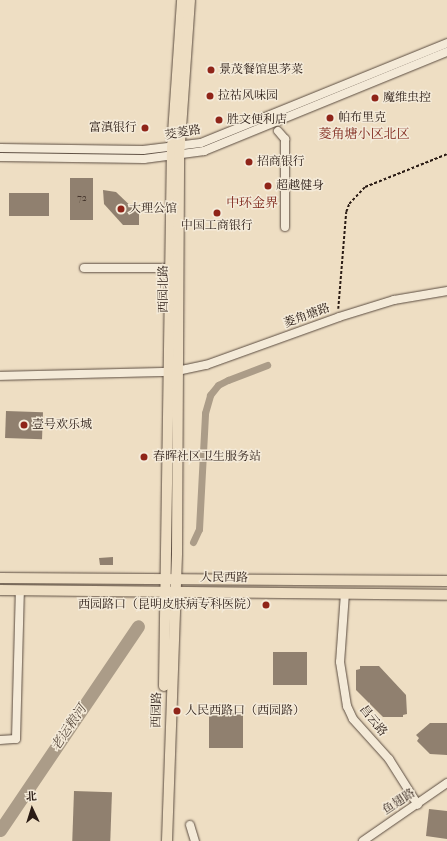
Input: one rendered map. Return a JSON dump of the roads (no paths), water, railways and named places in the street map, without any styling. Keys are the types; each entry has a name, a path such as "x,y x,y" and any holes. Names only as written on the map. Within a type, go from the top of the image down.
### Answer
{"main road":[{"name":"西园北路","path":"172,372 169,268 176,152 182,0"},
{"name":"西园北路","path":"171,579 172,372 176,152 190,0"},
{"name":"人民西路","path":"0,578 447,581"},
{"name":"西园路","path":"168,841 171,579"},
{"name":"人民西路","path":"0,590 447,595"},
{"name":"西园路","path":"161,841 171,591"}],"street":[{"name":"茭菱路","path":"0,148 144,150 176,152 447,43"},
{"name":"茭菱路","path":"0,157 204,151 447,52"},
{"path":"278,131 285,139 285,228"},
{"path":"84,268 169,268"},
{"name":"菱角塘路","path":"0,376 172,372 206,365 339,317 394,300 447,291"},
{"path":"0,740 16,739 20,590"},
{"name":"昌云路","path":"345,593 340,662 347,706 353,720 389,759 418,805"},
{"name":"鱼翅路","path":"363,841 418,805 447,783"},
{"path":"190,825 195,841"}],"waterway":[{"name":"老运粮河","path":"193,542 199,529 205,413 210,395 218,385 267,365"},
{"name":"老运粮河","path":"0,830 138,626"}],"place":[{"name":"景茂餐馆思茅菜","path":"211,70"},
{"name":"拉祜风味园","path":"210,96"},
{"name":"魔维虫控","path":"375,98"},
{"name":"帕布里克","path":"330,118"},
{"name":"胜文便利店","path":"219,120"},
{"name":"富滇银行","path":"145,128"},
{"name":"招商银行","path":"249,162"},
{"name":"超越健身","path":"268,186"},
{"name":"大理公馆","path":"121,209"},
{"name":"中国工商银行","path":"217,213"},
{"name":"壹号欢乐城","path":"24,425"},
{"name":"春晖社区卫生服务站","path":"144,457"},
{"name":"西园路口（昆明皮肤病专科医院）","path":"266,605"},
{"name":"人民西路口（西园路）","path":"177,711"}],"district":[{"name":"菱角塘小区北区","path":"364,134"},
{"name":"中环金界","path":"252,203"}]}
